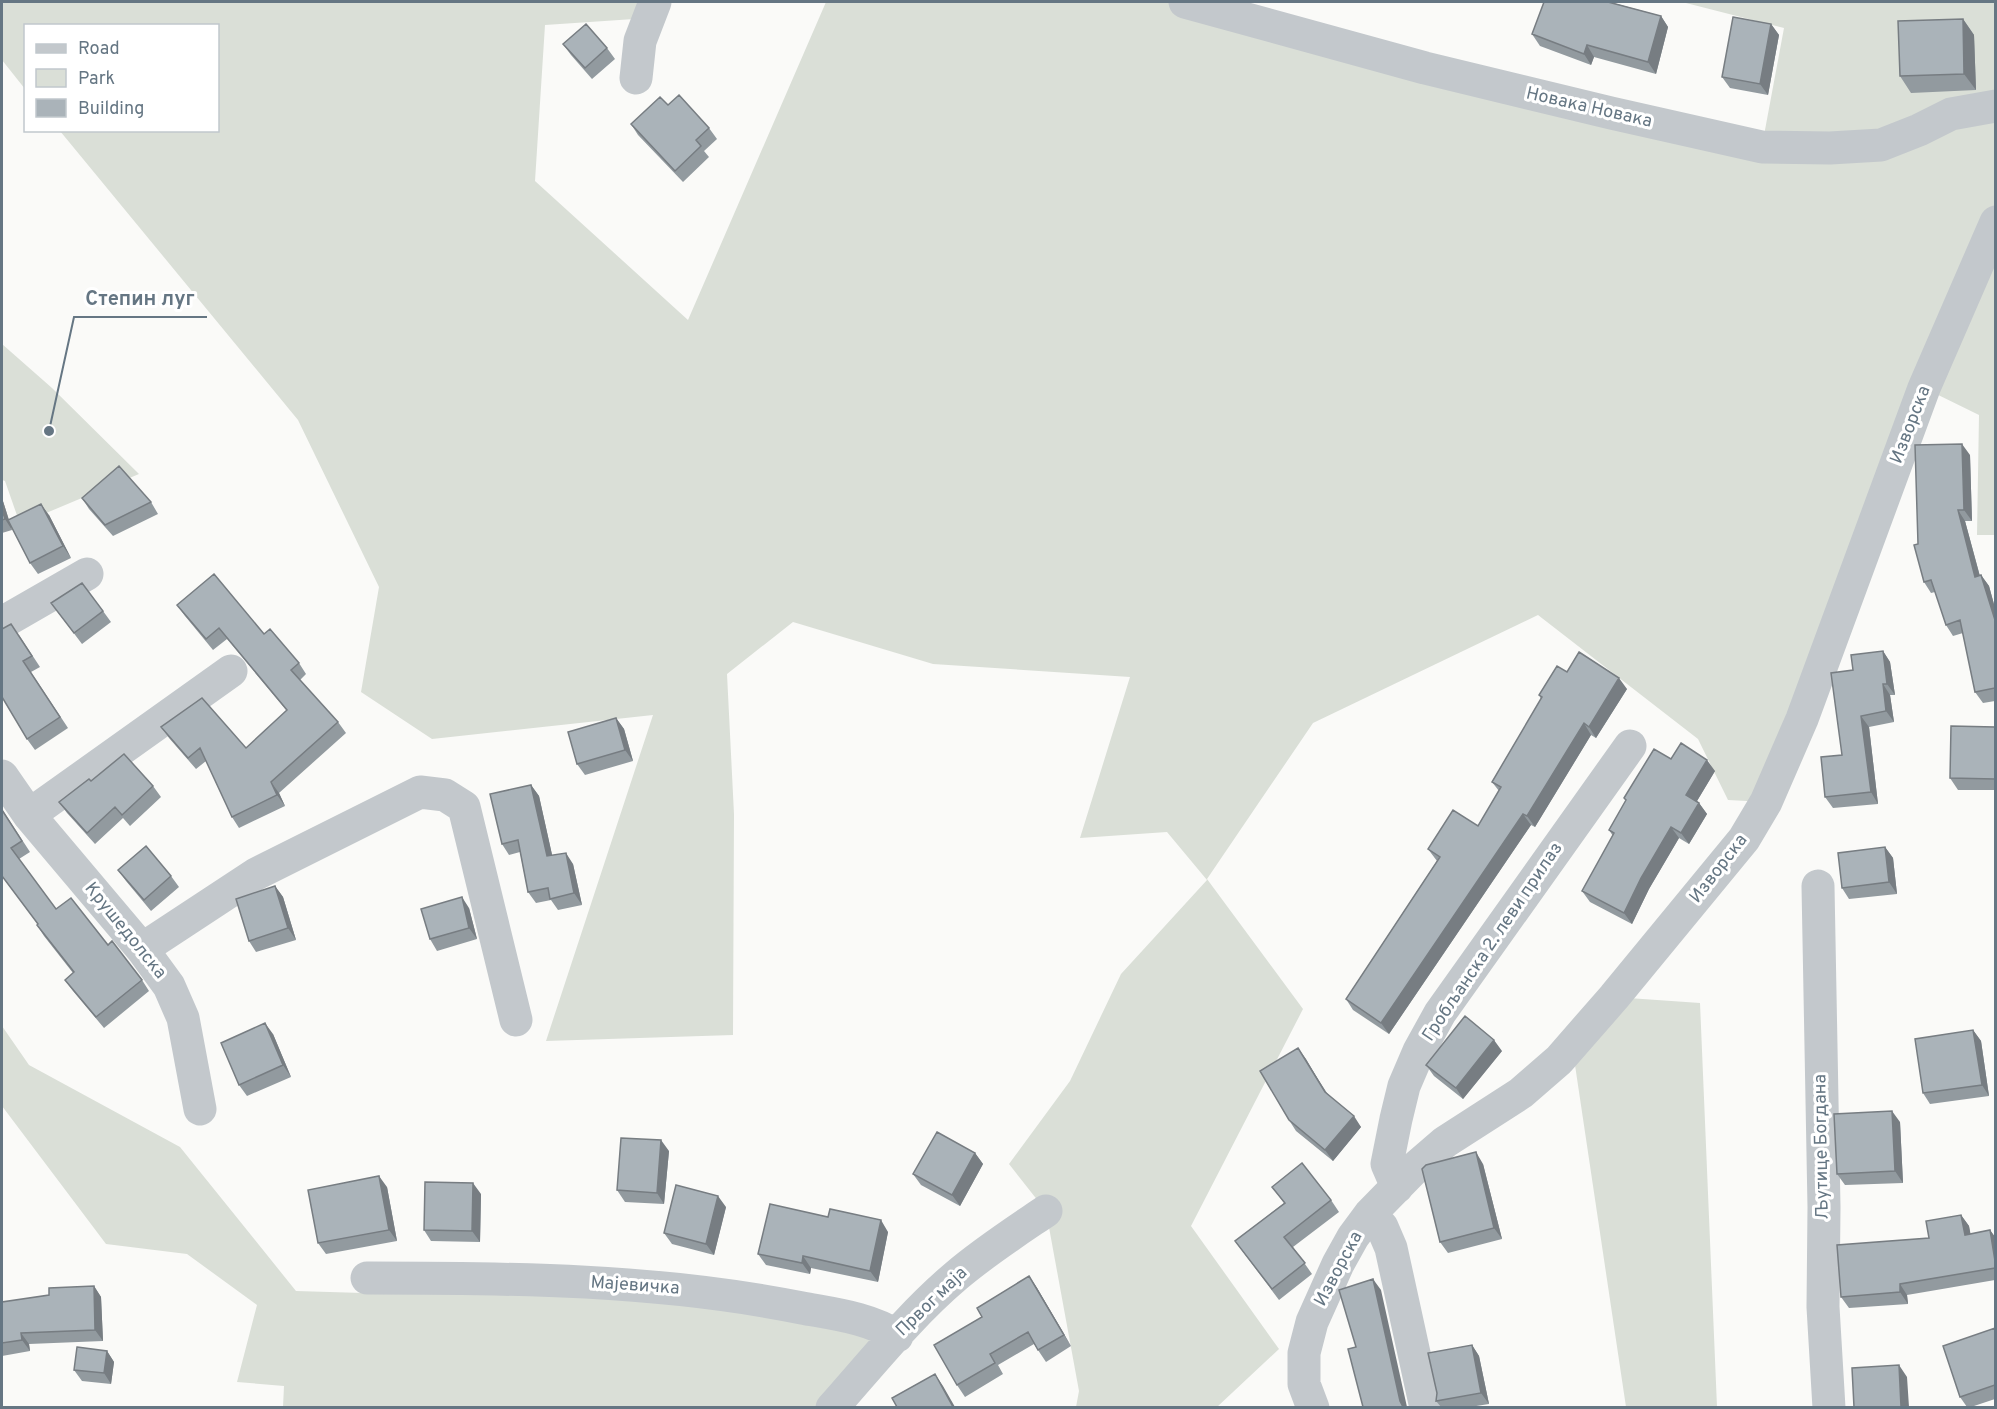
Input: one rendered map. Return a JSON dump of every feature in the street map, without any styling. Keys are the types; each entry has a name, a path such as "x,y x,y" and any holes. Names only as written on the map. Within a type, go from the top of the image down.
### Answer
{"street":[{"path":"636,78 640,41 656,2"},
{"name":"Новака Новака","path":"1185,2 1425,69 1611,114 1762,147 1830,148 1881,145 1951,114 1995,106"},
{"name":"Изворска","path":"1313,1407 1304,1384 1304,1353 1312,1322 1338,1264 1353,1237 1370,1214 1445,1142 1521,1093 1559,1060 1744,839 1766,802 1802,719 1924,388 1995,222"},
{"path":"2,623 87,574"},
{"path":"29,815 231,671"},
{"name":"Гробљанска 2. леви прилаз","path":"1397,1186 1388,1164 1389,1147 1404,1086 1419,1051 1440,1013 1630,746"},
{"name":"Крушедолска","path":"2,776 29,815 142,949 169,986 183,1018 200,1108"},
{"path":"142,949 256,874 420,792 445,795 464,807 516,1020"},
{"name":"Љутице Богдана","path":"1818,886 1824,1207 1823,1306 1829,1407"},
{"name":"Првог маја","path":"831,1407 924,1306 955,1277 986,1251 1046,1211"},
{"path":"1370,1214 1382,1227 1391,1248 1426,1407"},
{"name":"Мајевичка","path":"367,1278 512,1278 679,1288 744,1296 818,1311 878,1325 897,1336"}],"green space":[{"path":"2,2 657,2 649,18 545,25 535,181 688,320 826,2 1197,2 1762,146 1784,28 1682,2 1995,2 1995,535 1977,535 1979,415 1924,388 1766,802 1728,800 1698,739 1538,615 1313,723 1207,879 1303,1009 1191,1226 1279,1349 1217,1407 1076,1407 1079,1391 1046,1211 1009,1164 1070,1081 1121,974 1207,880 1167,832 1080,838 1130,677 933,664 793,622 727,674 734,814 733,1035 546,1041 653,715 432,739 361,692 379,587 298,420 61,132 219,132 219,24 24,24 24,88 2,60"},
{"path":"2,344 52,388 139,474 20,524 5,481 2,480"},
{"path":"1614,997 1700,1003 1717,1407 1626,1407 1572,1045"},
{"path":"2,1026 29,1065 180,1147 296,1291 363,1293 679,1288 897,1336 832,1407 283,1407 284,1386 237,1382 257,1305 187,1254 106,1244 2,1106"}],"building":[{"path":"1544,2 1608,2 1661,16 1648,62 1587,45 1584,54 1532,34"},
{"path":"1733,17 1771,24 1760,84 1722,77"},
{"path":"1963,19 1964,74 1900,76 1898,21"},
{"path":"586,24 607,48 585,68 563,44"},
{"path":"679,95 709,128 696,140 701,146 675,171 631,124 660,97 668,105"},
{"path":"1962,444 1964,510 1958,510 1975,577 1981,575 1995,620 1995,688 1975,692 1960,620 1946,625 1931,580 1924,582 1914,545 1918,544 1915,445"},
{"path":"119,466 151,502 105,525 82,498"},
{"path":"41,504 63,546 30,563 8,520"},
{"path":"214,574 264,634 270,629 299,663 291,670 338,722 271,782 277,795 232,817 200,748 188,758 161,727 202,698 246,748 287,710 219,628 206,639 177,605"},
{"path":"82,583 103,611 74,633 51,603"},
{"path":"11,624 32,656 23,661 60,717 27,739 2,697 2,629"},
{"path":"1883,651 1887,684 1883,684 1886,711 1861,716 1871,792 1825,797 1821,757 1842,755 1831,673 1853,670 1851,655"},
{"path":"1579,652 1619,678 1589,727 1584,723 1527,816 1523,814 1381,1023 1346,999 1440,857 1428,849 1453,810 1478,826 1501,787 1492,782 1542,697 1539,695 1557,666 1567,672"},
{"path":"616,718 625,750 577,764 568,732"},
{"path":"1951,726 1995,727 1995,779 1950,778"},
{"path":"1681,743 1707,760 1686,795 1699,803 1681,833 1671,827 1641,878 1624,913 1582,891 1614,833 1609,830 1626,800 1624,798 1654,749 1671,759"},
{"path":"124,754 153,786 122,815 115,807 87,833 59,802 89,779 91,781"},
{"path":"531,785 547,856 566,853 574,893 550,899 548,888 528,892 518,840 502,844 490,794"},
{"path":"2,810 22,841 11,848 56,909 71,898 108,945 112,941 142,980 96,1017 65,980 74,972 2,876"},
{"path":"146,846 171,876 144,900 118,870"},
{"path":"1885,847 1889,882 1842,888 1838,853"},
{"path":"275,886 288,928 249,941 236,899"},
{"path":"462,897 469,928 430,939 421,909"},
{"path":"1465,1016 1494,1040 1456,1088 1426,1065"},
{"path":"265,1023 283,1065 239,1085 221,1043"},
{"path":"1973,1030 1982,1085 1923,1093 1915,1039"},
{"path":"1298,1048 1325,1092 1354,1116 1325,1150 1289,1120 1260,1071"},
{"path":"1892,1111 1895,1171 1837,1174 1834,1114"},
{"path":"937,1132 975,1153 952,1195 913,1174"},
{"path":"621,1138 661,1140 657,1193 617,1190"},
{"path":"1476,1152 1494,1228 1440,1242 1422,1169 1426,1165"},
{"path":"1302,1163 1331,1200 1284,1237 1305,1263 1272,1289 1235,1241 1285,1203 1272,1187"},
{"path":"379,1176 389,1230 318,1243 308,1190"},
{"path":"425,1182 473,1183 472,1231 424,1230"},
{"path":"676,1185 718,1196 706,1244 664,1233"},
{"path":"770,1204 828,1217 830,1209 881,1220 870,1271 803,1256 802,1263 758,1254"},
{"path":"1961,1215 1965,1235 1990,1230 1995,1268 1900,1284 1900,1292 1841,1297 1837,1245 1929,1238 1926,1221"},
{"path":"1029,1276 1064,1335 1038,1350 1028,1332 990,1354 995,1363 957,1385 934,1345 982,1317 977,1308"},
{"path":"1373,1279 1403,1407 1363,1407 1348,1349 1356,1347 1339,1290"},
{"path":"94,1286 95,1330 21,1333 22,1340 2,1343 2,1302 49,1295 49,1288"},
{"path":"1995,1328 1995,1385 1960,1397 1943,1346"},
{"path":"1472,1345 1481,1393 1436,1401 1437,1393 1428,1353"},
{"path":"77,1347 107,1351 104,1373 74,1370"},
{"path":"1899,1365 1901,1407 1854,1407 1852,1368"},
{"path":"935,1374 953,1407 897,1407 892,1398"}],"place":[{"name":"Степин луг","path":"49,431"}]}
